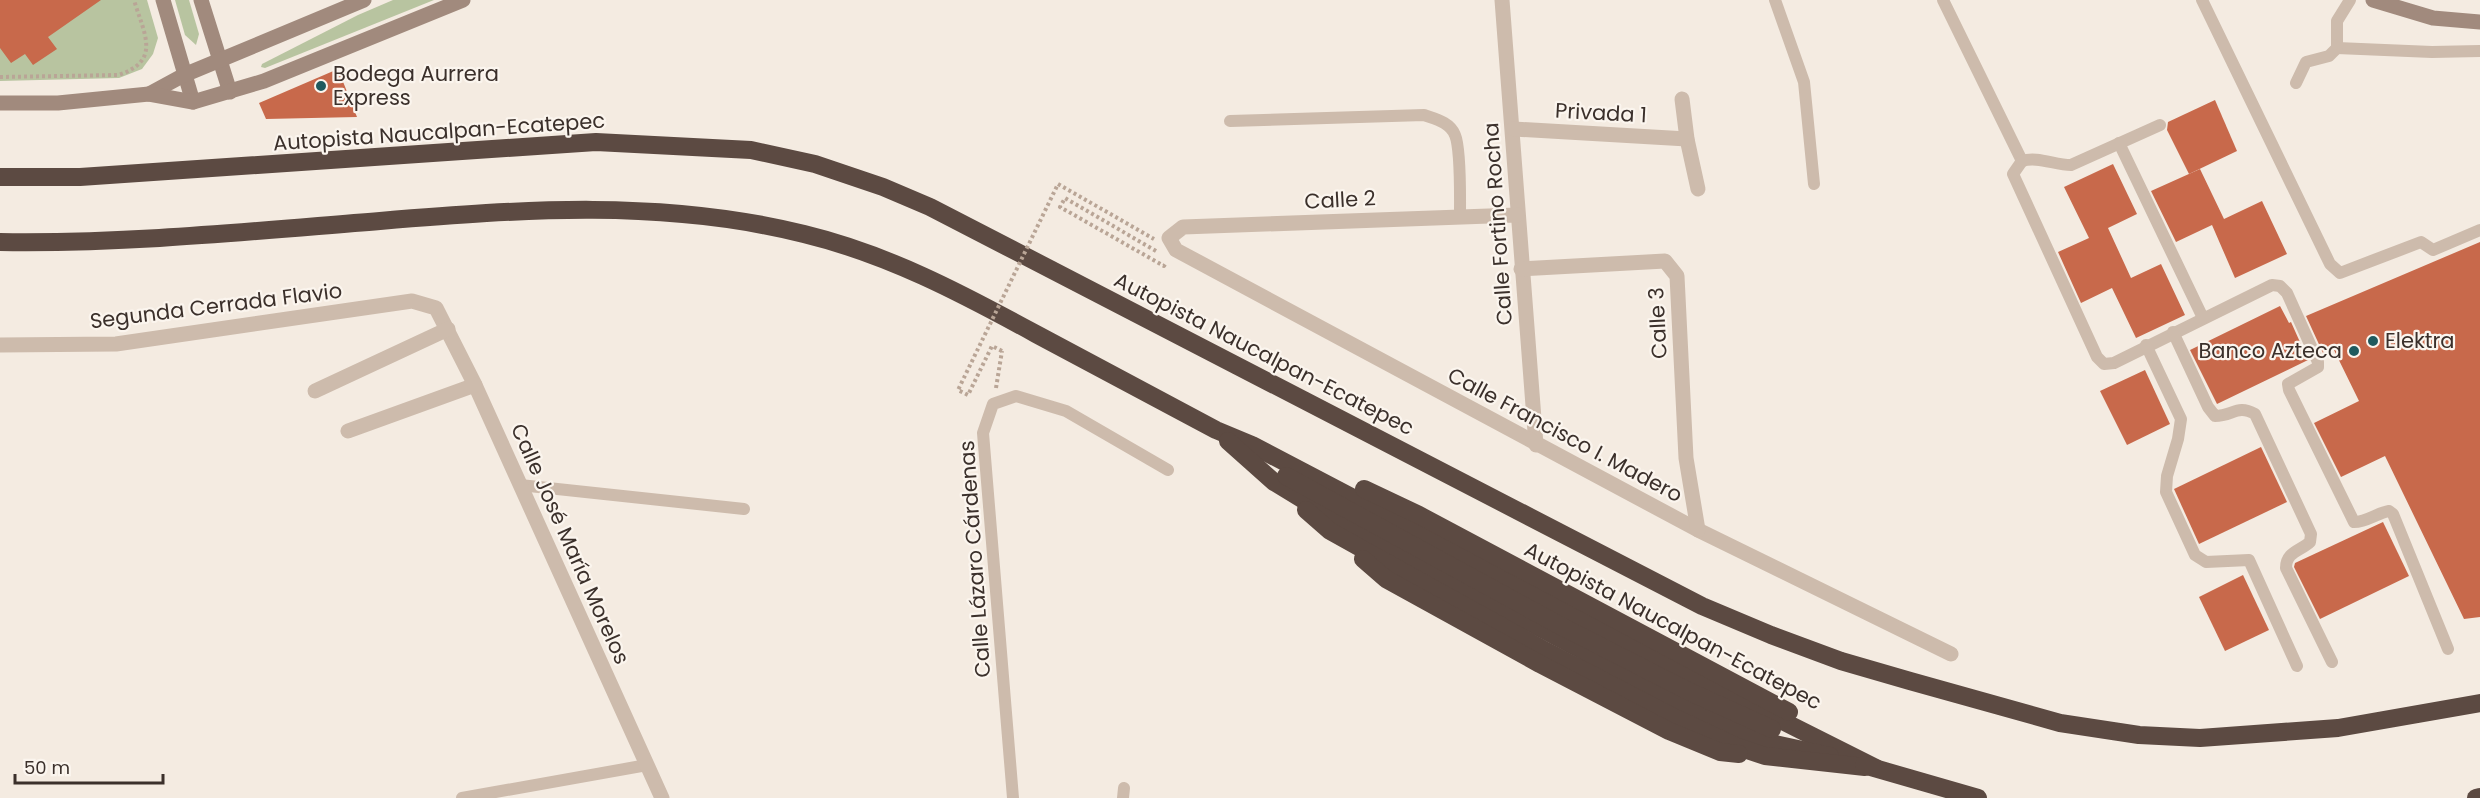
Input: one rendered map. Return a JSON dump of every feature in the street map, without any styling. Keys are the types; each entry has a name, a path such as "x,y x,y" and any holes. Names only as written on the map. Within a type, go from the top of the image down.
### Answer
{"highway":[{"name":"Autopista Naucalpan-Ecatepec","path":"0,177 80,177 596,142 752,150 814,164 883,187 930,207 1702,606 1841,661 2060,723 2139,735 2200,738 2338,728 2480,703"},
{"name":"Autopista Naucalpan-Ecatepec","path":"0,242 137,241 496,212 622,209 717,216 805,234 890,260 957,291 1216,430 1292,466 1675,667 1876,768"},
{"name":"Autopista Naucalpan-Ecatepec","path":"1216,430 1386,579 1619,706 1669,731 1720,752 1876,768"},
{"name":"Autopista Naucalpan-Ecatepec","path":"1216,430 1268,466 1559,625 1688,691 1830,756"},
{"name":"Autopista Naucalpan-Ecatepec","path":"1274,482 1326,513 1682,704 1766,742 1876,768 1978,798"}],"main road":[{"path":"163,0 192,102"},
{"path":"201,0 230,92"},
{"path":"149,94 184,75 364,0"},
{"path":"0,104 58,103 149,94 192,102 264,81 463,0"},
{"path":"2373,0 2433,18 2480,22"}],"street":[{"name":"Calle Fortino Rocha","path":"1502,0 1514,129 1517,215 1536,445"},
{"path":"1682,99 1687,139 1698,189"},
{"name":"Privada 1","path":"1514,129 1687,139"},
{"name":"Calle 2","path":"1169,238 1183,228 1460,215 1517,215"},
{"name":"Calle Francisco I. Madero","path":"1169,238 1176,250 1536,445 1698,530 1951,654"},
{"name":"Calle 3","path":"1521,269 1665,261 1677,276 1686,458 1698,530"},
{"name":"Segunda Cerrada Flavio","path":"0,345 116,344 412,302 436,308"},
{"name":"Calle José María Morelos","path":"436,308 475,385 662,798"},
{"path":"315,391 448,329"},
{"path":"348,431 475,385"}],"lane":[{"path":"1775,0 1804,82 1814,184"},
{"path":"1943,0 2022,161"},
{"path":"2202,0 2330,264 2340,273 2421,242 2433,250 2480,230"},
{"path":"2296,83 2306,62 2329,56 2337,48 2337,21 2350,0"},
{"path":"2337,48 2432,52 2480,51"},
{"path":"1230,121 1424,115 1444,122 1455,134 1461,191 1460,215"},
{"path":"2160,124 2071,165 2059,165 2030,158 2016,166 2013,174 2097,357 2104,364 2114,363 2146,345 2272,285 2280,286 2287,293 2319,362 2318,367 2313,371 2288,384 2289,390 2354,522 2361,522 2384,511 2389,510 2393,514 2448,650"},
{"path":"2119,143 2203,318"},
{"path":"2174,332 2208,406 2215,416 2225,416 2239,409 2255,414 2311,534 2310,542 2286,560 2286,568 2332,663"},
{"path":"2146,345 2181,419 2178,439 2166,476 2166,492 2195,555 2206,562 2249,560 2297,666"},
{"path":"993,404 1016,396 1066,411 1168,470"},
{"name":"Calle Lázaro Cárdenas","path":"993,404 983,433 1013,798"},
{"path":"520,485 744,509"},
{"path":"462,798 647,765"}],"path":[{"path":"0,77 118,75 133,70 145,60 148,50 134,0"},
{"path":"993,404 1002,351 992,346 968,395 958,390 1058,184 1163,244 1158,252 1065,198 1060,207 1164,266"}],"green space":[{"path":"0,0 147,0 158,38 153,54 142,69 119,78 0,81"},
{"path":"175,0 189,0 199,34 196,45 185,35"},
{"path":"393,0 434,0 265,68 261,67 262,64 358,15"}],"building":[{"path":"0,0 101,0 48,37 57,49 33,65 25,54 11,63 0,48"},
{"name":"Bodega Aurrera Express","path":"338,69 357,117 266,119 259,103"},
{"path":"2215,100 2237,151 2189,174 2167,130 2168,122"},
{"path":"2113,164 2137,214 2108,228 2131,278 2161,264 2185,315 2136,338 2112,288 2081,303 2058,252 2089,238 2064,187"},
{"path":"2200,169 2224,219 2262,201 2287,254 2235,278 2212,225 2176,242 2151,191"},
{"path":"2480,242 2480,617 2464,619 2385,456 2341,477 2314,423 2359,401 2333,348 2323,353 2306,316"},
{"path":"2280,306 2289,323 2291,322 2308,360 2217,404 2190,350"},
{"path":"2145,370 2170,424 2127,445 2100,391"},
{"path":"2261,447 2287,502 2199,544 2174,489"},
{"path":"2383,522 2409,576 2320,619 2294,567 2295,563"},
{"path":"2243,575 2269,630 2225,651 2199,597"}],"place":[{"name":"Bodega Aurrera Express","path":"321,86"},
{"name":"Elektra","path":"2373,341"},
{"name":"Banco Azteca","path":"2354,351"}]}
